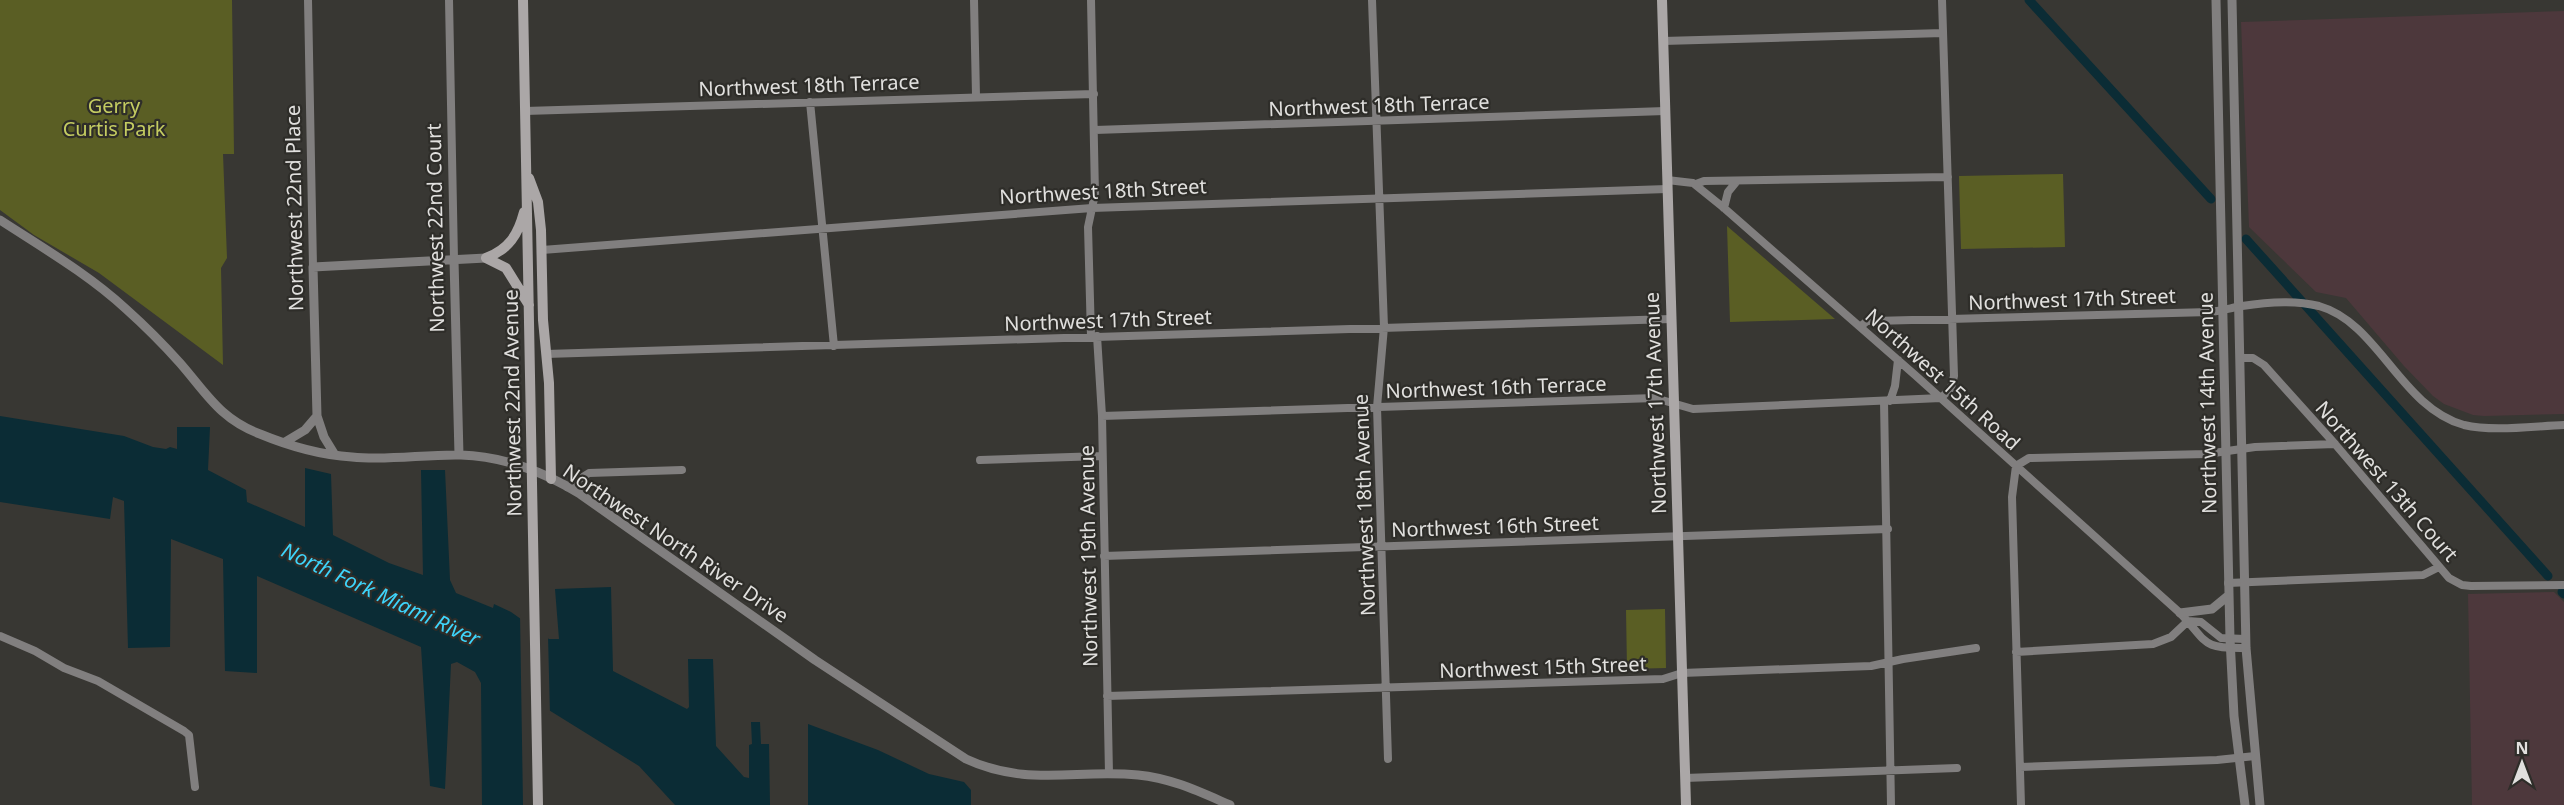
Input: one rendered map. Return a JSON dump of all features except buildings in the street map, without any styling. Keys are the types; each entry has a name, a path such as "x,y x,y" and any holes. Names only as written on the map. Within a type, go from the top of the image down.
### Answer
{"main road":[{"name":"Northwest 22nd Avenue","path":"523,0 538,805"},
{"name":"Northwest 17th Avenue","path":"1662,0 1686,805"},
{"path":"526,170 538,202 542,250 543,320 550,391 551,478"},
{"path":"486,258 500,253 511,243 521,223 527,200"},
{"path":"486,258 506,268 529,305"}],"street":[{"name":"Northwest 22nd Place","path":"308,0 317,416 324,437 335,455"},
{"name":"Northwest 22nd Court","path":"449,0 459,454"},
{"path":"974,0 976,96"},
{"name":"Northwest 19th Avenue","path":"1091,0 1095,194 1088,227 1094,336 1102,416 1109,774"},
{"name":"Northwest 18th Avenue","path":"1372,0 1384,327 1377,407 1388,759"},
{"path":"1941,398 1951,388 1954,376 1942,0"},
{"name":"Northwest 14th Avenue","path":"2216,0 2230,643 2244,805"},
{"name":"Northwest 14th Avenue","path":"2232,0 2246,643 2260,805"},
{"path":"1663,41 1943,33"},
{"name":"Northwest 18th Terrace","path":"525,111 1094,94"},
{"path":"810,102 834,346"},
{"name":"Northwest 18th Terrace","path":"1095,130 1665,111"},
{"path":"1667,185 1685,180 1696,184 1704,181 1948,177"},
{"path":"1724,208 1728,192 1737,181"},
{"name":"Northwest 15th Road","path":"1696,184 1941,398 2188,621 2201,622 2217,636 2230,643 2246,643"},
{"name":"Northwest 18th Street","path":"542,250 1092,208 1667,185"},
{"name":"Northwest North River Drive","path":"0,220 84,275 124,307 178,362 226,416 246,429 335,455 363,458 459,454 510,463 551,478 815,660 960,756 987,769 1013,775 1109,774 1162,779 1230,805"},
{"path":"313,267 486,258"},
{"name":"Northwest 17th Street","path":"1860,327 1867,321 2223,310 2239,306 2301,303 2335,312 2352,324 2422,401 2443,417 2477,427 2564,425"},
{"name":"Northwest 17th Street","path":"546,354 1671,319"},
{"name":"Northwest 13th Court","path":"2240,358 2259,360 2335,444 2449,578 2462,585 2564,585"},
{"path":"1891,805 1887,401 1895,386 1898,360"},
{"name":"Northwest 16th Terrace","path":"1102,416 1654,398 1693,409 1941,398"},
{"path":"285,442 305,430 317,416"},
{"path":"2022,805 2012,497 2016,466 2029,458 2207,454 2242,449 2335,444"},
{"path":"980,460 1102,456"},
{"path":"567,487 589,473 682,470"},
{"name":"Northwest 16th Street","path":"1104,556 1888,529"},
{"path":"2228,583 2423,575 2439,567"},
{"path":"2180,613 2212,609 2229,595"},
{"path":"2016,652 2153,644 2171,637 2188,621"},
{"path":"0,636 35,651 64,668 98,681 189,735 195,787"},
{"name":"Northwest 15th Street","path":"1107,696 1663,679 1682,673 1870,666 1976,648"},
{"path":"2020,767 2255,756"},
{"path":"1685,778 1957,768"}],"shaded area":[{"path":"2564,11 2564,414 2473,415 2444,404 2433,396 2346,298 2316,292 2249,227 2241,22"},
{"path":"2554,592 2564,602 2564,805 2472,805 2468,594"}],"green space":[{"name":"Gerry Curtis Park","path":"0,0 232,0 234,154 223,154 227,258 221,268 223,365 99,273 34,235 0,210"},
{"path":"2063,174 2065,247 1961,249 1959,176"},
{"path":"1727,226 1835,319 1730,322"},
{"path":"1665,609 1666,668 1627,669 1626,610"}],"water":[{"name":"North Fork Miami River","path":"0,416 124,436 153,447 166,449 170,447 177,449 177,427 210,427 208,470 246,490 247,502 305,527 305,468 331,474 333,535 389,563 423,575 421,470 445,470 450,580 456,593 493,608 494,604 511,612 549,639 559,639 555,589 611,587 613,671 687,709 689,707 688,659 713,659 716,746 744,777 749,778 751,722 760,722 761,744 769,744 770,805 675,805 639,766 523,694 523,805 482,805 481,683 475,672 457,662 451,664 445,789 430,786 421,647 257,576 257,673 225,671 223,559 171,539 170,647 128,648 124,501 113,497 110,519 0,502"},
{"path":"808,724 878,750 929,774 964,782 971,790 971,805 808,805"}],"pier":[{"path":"520,614 548,635 550,715 526,699 526,805 523,805"}],"waterway":[{"path":"2029,0 2211,199"},
{"path":"2246,239 2548,576"}]}
